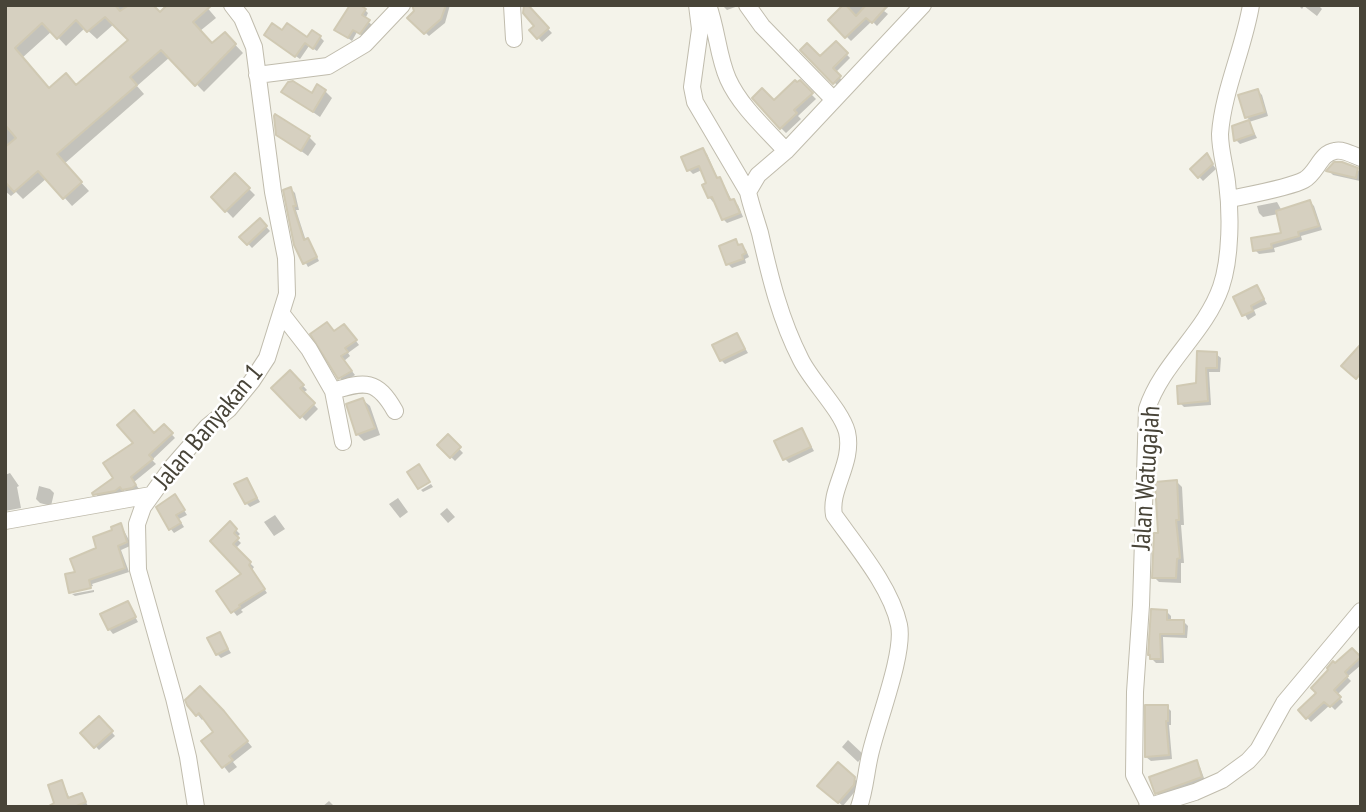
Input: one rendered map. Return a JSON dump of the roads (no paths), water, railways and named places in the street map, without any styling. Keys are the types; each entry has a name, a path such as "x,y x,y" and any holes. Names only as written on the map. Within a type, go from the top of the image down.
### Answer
{"street":[{"name":"Jalan Banyakan 1","path":"195,807 188,757 174,698 138,570 137,524 151,495 193,441 242,395 267,358 287,295 286,258 273,192 254,47 250,32 232,5"},
{"path":"257,75 328,66 365,44 402,5"},
{"path":"512,5 514,39"},
{"path":"697,5 699,29 692,87 695,102 748,192 771,285 788,334 802,362 840,417 848,435 846,467 833,506 834,514 887,595 900,626 900,641 859,807"},
{"path":"708,5 716,25 727,78 740,99 786,151"},
{"path":"747,5 769,34 834,100"},
{"path":"748,192 758,175 786,151 923,5"},
{"name":"Jalan Watugajah","path":"1148,806 1134,775 1146,417 1152,393 1212,310 1222,285 1227,262 1230,200 1220,138 1222,120 1251,5"},
{"path":"1230,200 1304,181 1325,156 1334,150 1345,151 1361,158"},
{"path":"281,313 309,349 333,391 343,442"},
{"path":"333,391 365,383 377,388 387,397 395,411"},
{"path":"5,521 151,495"},
{"path":"1148,806 1195,792 1222,780 1248,761 1258,750 1284,703 1361,611"}]}
